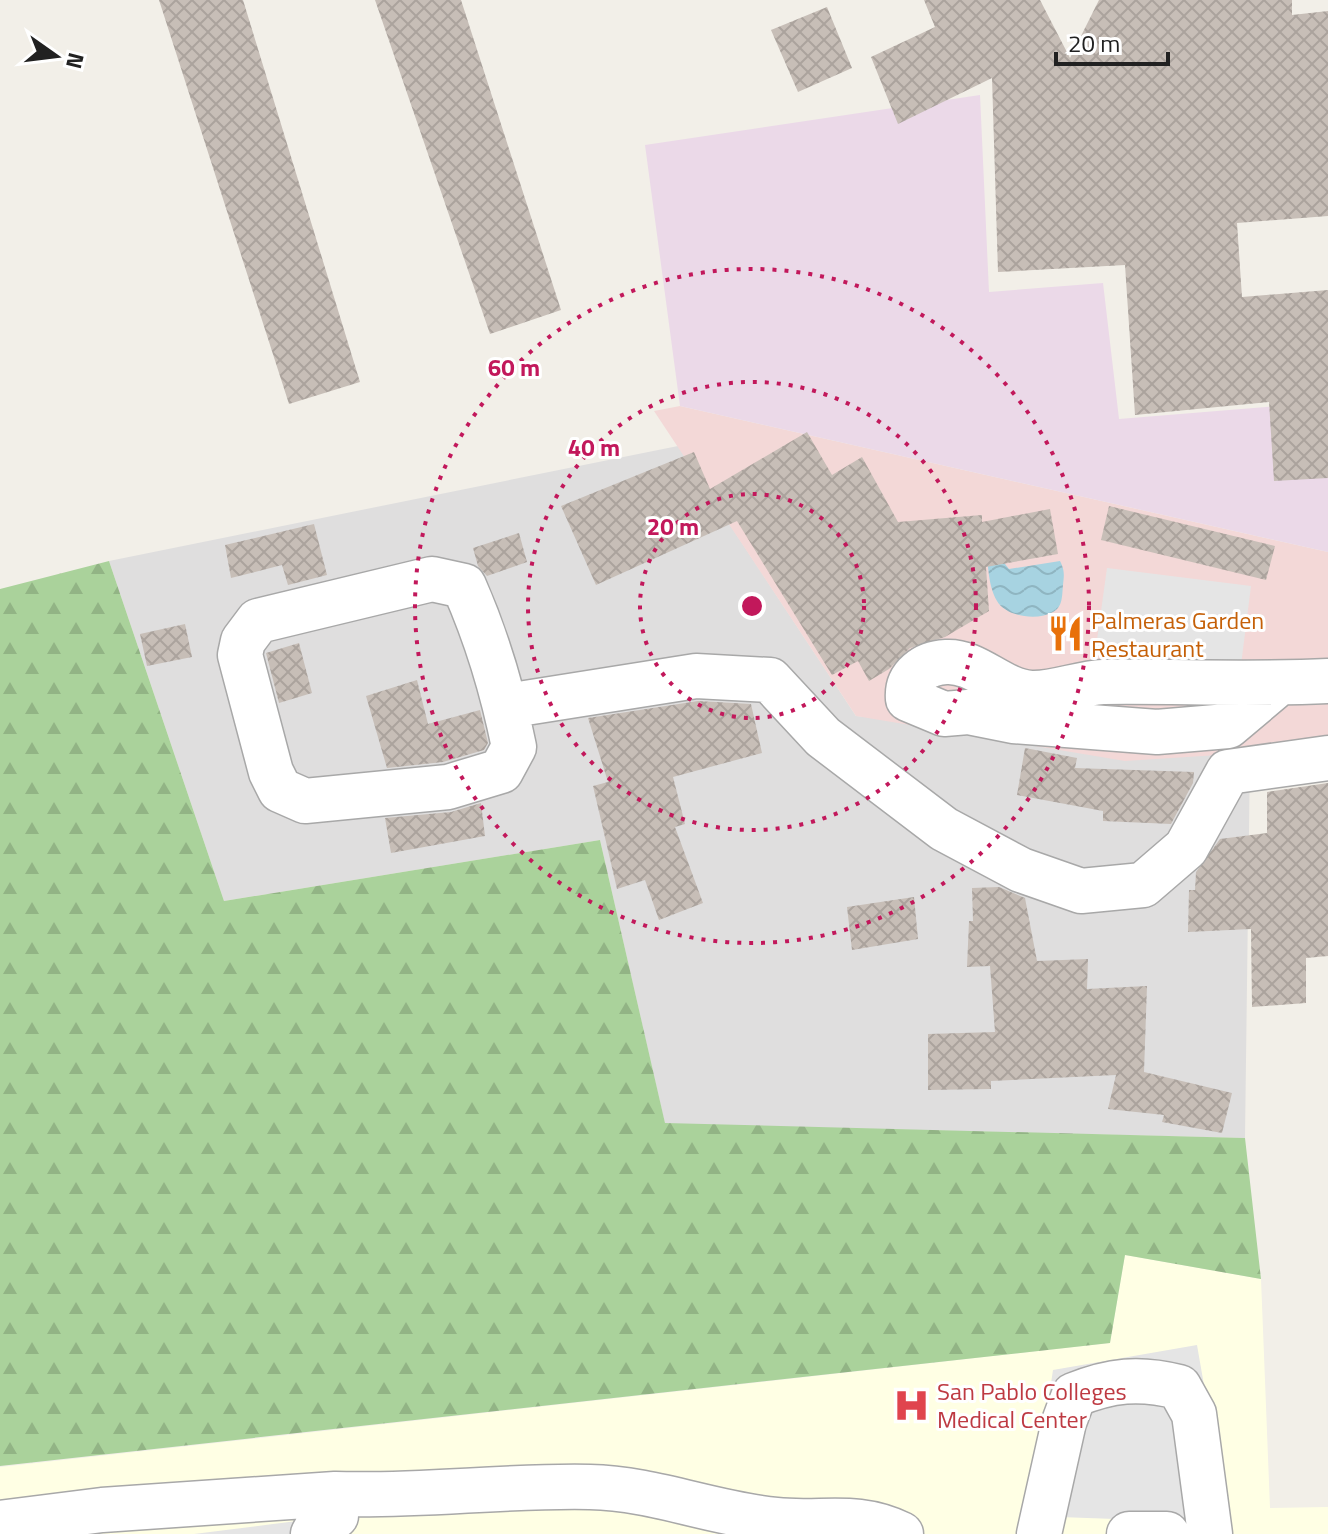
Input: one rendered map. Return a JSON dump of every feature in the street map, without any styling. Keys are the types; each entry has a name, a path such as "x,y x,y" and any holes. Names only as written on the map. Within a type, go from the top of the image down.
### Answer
{"street":[{"path":"432,579 464,586 478,618 506,706 514,747 501,771 448,787 305,801 292,798 280,790 271,772 240,655 243,641 258,621 432,579"},
{"path":"1279,683 1228,726 1157,732 1013,721 968,712 944,714 908,699 907,688 915,674 929,665 948,662 964,664 998,685 1031,693 1099,682 1328,681"},
{"path":"506,706 696,676 770,680 823,737 944,829 1021,870 1081,891 1143,885 1186,848 1228,772 1328,758"},
{"path":"1039,1534 1064,1422 1074,1395 1106,1382 1156,1381 1179,1387 1194,1414 1210,1534"},
{"path":"313,1534 336,1514 383,1496 466,1489 594,1487 776,1520 859,1519 901,1534"},
{"path":"0,1523 102,1510 336,1514"},
{"path":"1129,1534 1167,1534"}],"shaded area":[{"path":"980,95 989,292 1103,283 1119,419 1328,402 1328,552 680,406 645,145"},
{"name":"Palmeras Garden Restaurant","path":"680,406 1328,552 1328,748 1125,761 856,716 654,411"},
{"path":"678,446 856,716 1250,753 1245,1138 665,1124 600,840 224,901 109,561"},
{"path":"1107,568 1251,586 1241,665 1096,647"},
{"name":"San Pablo Colleges Medical Center","path":"1125,1255 1261,1279 1270,1508 1328,1507 1328,1534 0,1534 0,1467 1110,1343"},
{"path":"1197,1345 1228,1523 1031,1516 1053,1370"},
{"path":"297,1521 299,1534 194,1534"}],"green space":[{"path":"109,561 224,901 600,840 665,1123 1245,1138 1261,1279 1125,1255 1110,1343 0,1466 0,589"}],"water":[{"path":"986,540 1009,569 1060,561 1064,578 1059,607 1047,615 1031,617 1015,614 1001,606 991,587"}],"building":[{"path":"159,0 243,0 360,382 289,404"},
{"path":"375,0 461,0 561,310 490,334"},
{"path":"924,0 1040,0 1070,58 1099,0 1292,0 1292,15 1328,11 1328,216 1237,223 1242,297 1328,290 1328,478 1274,481 1269,402 1135,415 1125,265 998,272 992,78 898,124 871,57 935,27"},
{"path":"827,7 852,68 798,92 771,30"},
{"path":"807,432 832,475 862,457 898,522 982,515 982,522 1050,509 1058,554 986,567 989,611 945,637 910,648 889,669 869,681 858,661 832,675 737,521 596,585 561,506 694,452 710,489"},
{"path":"1109,506 1275,546 1266,580 1101,540"},
{"path":"314,524 327,575 288,585 282,565 231,578 225,545"},
{"path":"519,533 527,562 487,576 478,566 473,548"},
{"path":"185,624 192,657 147,666 140,634"},
{"path":"299,643 312,693 279,703 266,653"},
{"path":"417,680 428,724 480,710 488,743 484,750 443,762 387,768 366,696"},
{"path":"698,701 751,704 762,753 673,777 685,824 675,827 703,903 659,920 645,880 617,889 593,786 608,782 588,718"},
{"path":"1025,748 1077,758 1075,768 1194,772 1193,783 1171,824 1103,821 1103,811 1017,795"},
{"path":"1328,783 1328,956 1306,958 1306,1003 1252,1007 1251,929 1188,932 1189,890 1195,890 1196,872 1220,839 1267,833 1267,792"},
{"path":"481,803 485,836 391,853 385,818 451,812"},
{"path":"999,887 1025,898 1037,961 1088,959 1087,989 1147,986 1144,1072 1232,1093 1222,1133 1162,1122 1164,1115 1108,1109 1116,1075 991,1081 991,1089 928,1090 928,1034 995,1032 990,966 967,967 969,921 973,921 972,888"},
{"path":"914,897 918,939 852,950 847,907"}],"place":[{"name":"Palmeras Garden Restaurant","path":"1065,634"},
{"name":"San Pablo Colleges Medical Center","path":"911,1405"}]}
